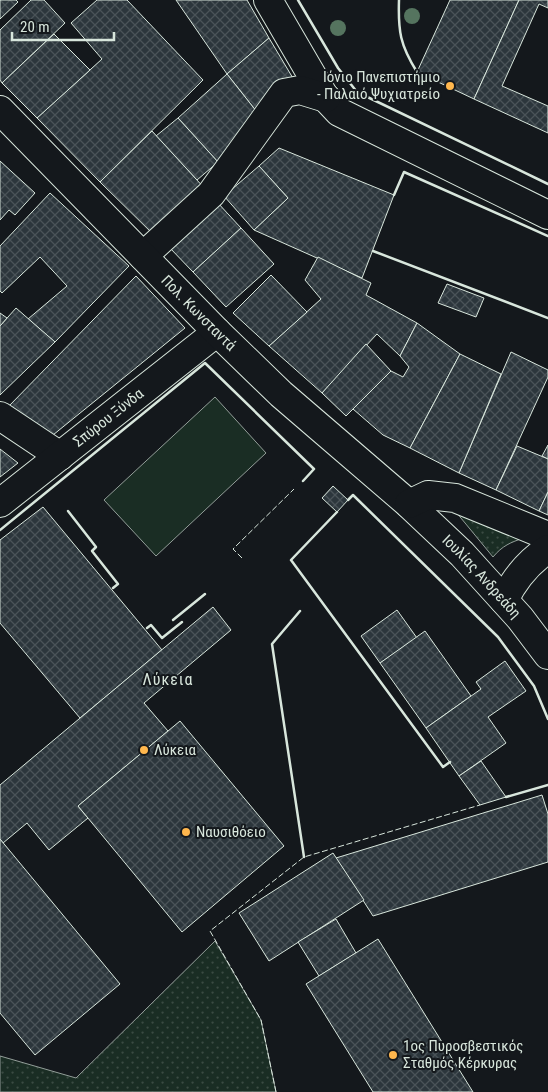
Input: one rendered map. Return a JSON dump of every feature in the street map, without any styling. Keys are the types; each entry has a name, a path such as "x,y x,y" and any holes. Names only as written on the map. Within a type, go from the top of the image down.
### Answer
{"main road":[{"path":"268,0 326,98 339,112 359,124 548,215"},
{"path":"143,256 211,194 284,93 300,90 326,98"},
{"name":"Πολ. Κωνσταντά","path":"0,110 216,332 281,394 409,504"},
{"name":"Σπύρου Ξύνδα","path":"0,503 216,332"},
{"path":"0,416 60,456"},
{"path":"409,504 428,495 455,498 548,536"},
{"name":"Ιουλίας Ανδρεάδη","path":"409,504 462,554 504,600 548,655"},
{"path":"504,600 512,583 522,571 548,549"}],"green space":[{"path":"215,397 266,453 156,556 104,500"},
{"path":"456,512 524,538 507,545 493,557"},
{"path":"215,941 261,1020 276,1092 0,1092 0,1056 76,1078"}],"building":[{"path":"0,0 16,0 18,2 0,19"},
{"path":"31,0 44,0 65,23 2,83 0,80 0,30"},
{"path":"97,0 127,0 203,80 100,182 37,118 102,59 71,23"},
{"path":"176,0 247,0 269,38 227,74"},
{"path":"450,0 519,0 474,99 417,72"},
{"path":"519,0 548,0 548,8 539,4 502,86 548,106 548,133 474,99"},
{"path":"54,34 90,70 37,118 2,83"},
{"path":"269,38 300,90 264,121 227,74"},
{"path":"227,74 264,121 218,162 178,118"},
{"path":"178,118 218,162 197,180 156,136"},
{"path":"152,131 207,191 157,238 100,182"},
{"path":"279,148 394,195 362,278 254,230 288,198 259,166"},
{"path":"0,161 35,193 15,215 9,210 0,220"},
{"path":"259,166 288,198 254,230 224,196"},
{"path":"50,193 129,266 55,342 28,319 67,286 40,257 2,293 0,291 0,246"},
{"path":"217,202 241,228 193,272 169,247"},
{"path":"241,228 274,264 226,307 193,272"},
{"path":"318,257 371,283 366,295 417,323 400,356 377,334 322,393 269,346 321,299 305,280"},
{"path":"271,275 307,312 269,346 233,313"},
{"path":"136,276 185,328 53,435 8,407"},
{"path":"447,284 484,298 476,317 438,303"},
{"path":"16,308 55,342 0,395 0,326"},
{"path":"0,313 7,318 0,326"},
{"path":"417,323 460,354 410,448 383,435 353,409 391,371 403,377 409,367 400,356"},
{"path":"366,344 391,371 346,416 322,393"},
{"path":"511,352 548,370 548,377 496,490 459,473"},
{"path":"460,354 501,374 459,473 410,448"},
{"path":"548,445 548,459 542,456"},
{"path":"517,446 548,459 548,492 539,511 496,490"},
{"path":"0,449 18,463 0,477"},
{"path":"333,486 348,500 337,512 322,498"},
{"path":"548,492 548,515 539,511"},
{"path":"43,507 162,650 80,718 0,623 0,540"},
{"path":"213,607 231,630 144,703 168,731 78,806 88,818 49,850 27,823 3,843 0,839 0,785"},
{"path":"397,610 417,638 380,663 361,636"},
{"path":"425,631 471,696 426,728 380,663"},
{"path":"505,661 526,691 488,717 506,743 459,776 426,728 481,689 476,682"},
{"name":"Ναυσιθόειο","path":"180,721 284,846 182,932 78,806"},
{"path":"481,761 506,797 480,805 459,776"},
{"path":"542,795 548,814 548,862 373,916 336,858"},
{"path":"0,839 120,984 35,1055 0,1013"},
{"path":"333,853 364,900 269,961 239,913"},
{"path":"336,919 356,953 319,976 298,942"},
{"path":"378,939 473,1092 373,1092 306,984"}],"fence":[{"path":"242,558 233,549 294,489"},
{"path":"276,1092 261,1020 210,931 304,857 480,805"}],"wall":[{"path":"298,0 338,68 357,92 548,184"},
{"path":"399,0 401,38 417,72"},
{"path":"394,195 404,172 548,236"},
{"path":"373,251 548,318"},
{"path":"0,530 205,363 314,469 303,481"},
{"path":"348,500 353,495 498,637 534,686 548,719"},
{"path":"68,511 96,547 92,551 118,584 113,588"},
{"path":"337,512 291,560 443,767 450,762"},
{"path":"173,620 205,594"},
{"path":"300,611 272,644 304,857"},
{"path":"147,628 151,625 162,638 182,622"},
{"path":"506,797 548,785"}],"place":[{"name":"Ιόνιο Πανεπιστήμιο - Παλαιό Ψυχιατρείο","path":"450,86"},
{"name":"Λύκεια","path":"144,750"},
{"name":"Ναυσιθόειο","path":"186,832"},
{"name":"1ος Πυροσβεστικός Σταθμός Κέρκυρας","path":"393,1055"}],"district":[{"name":"Λύκεια","path":"168,679"}]}
